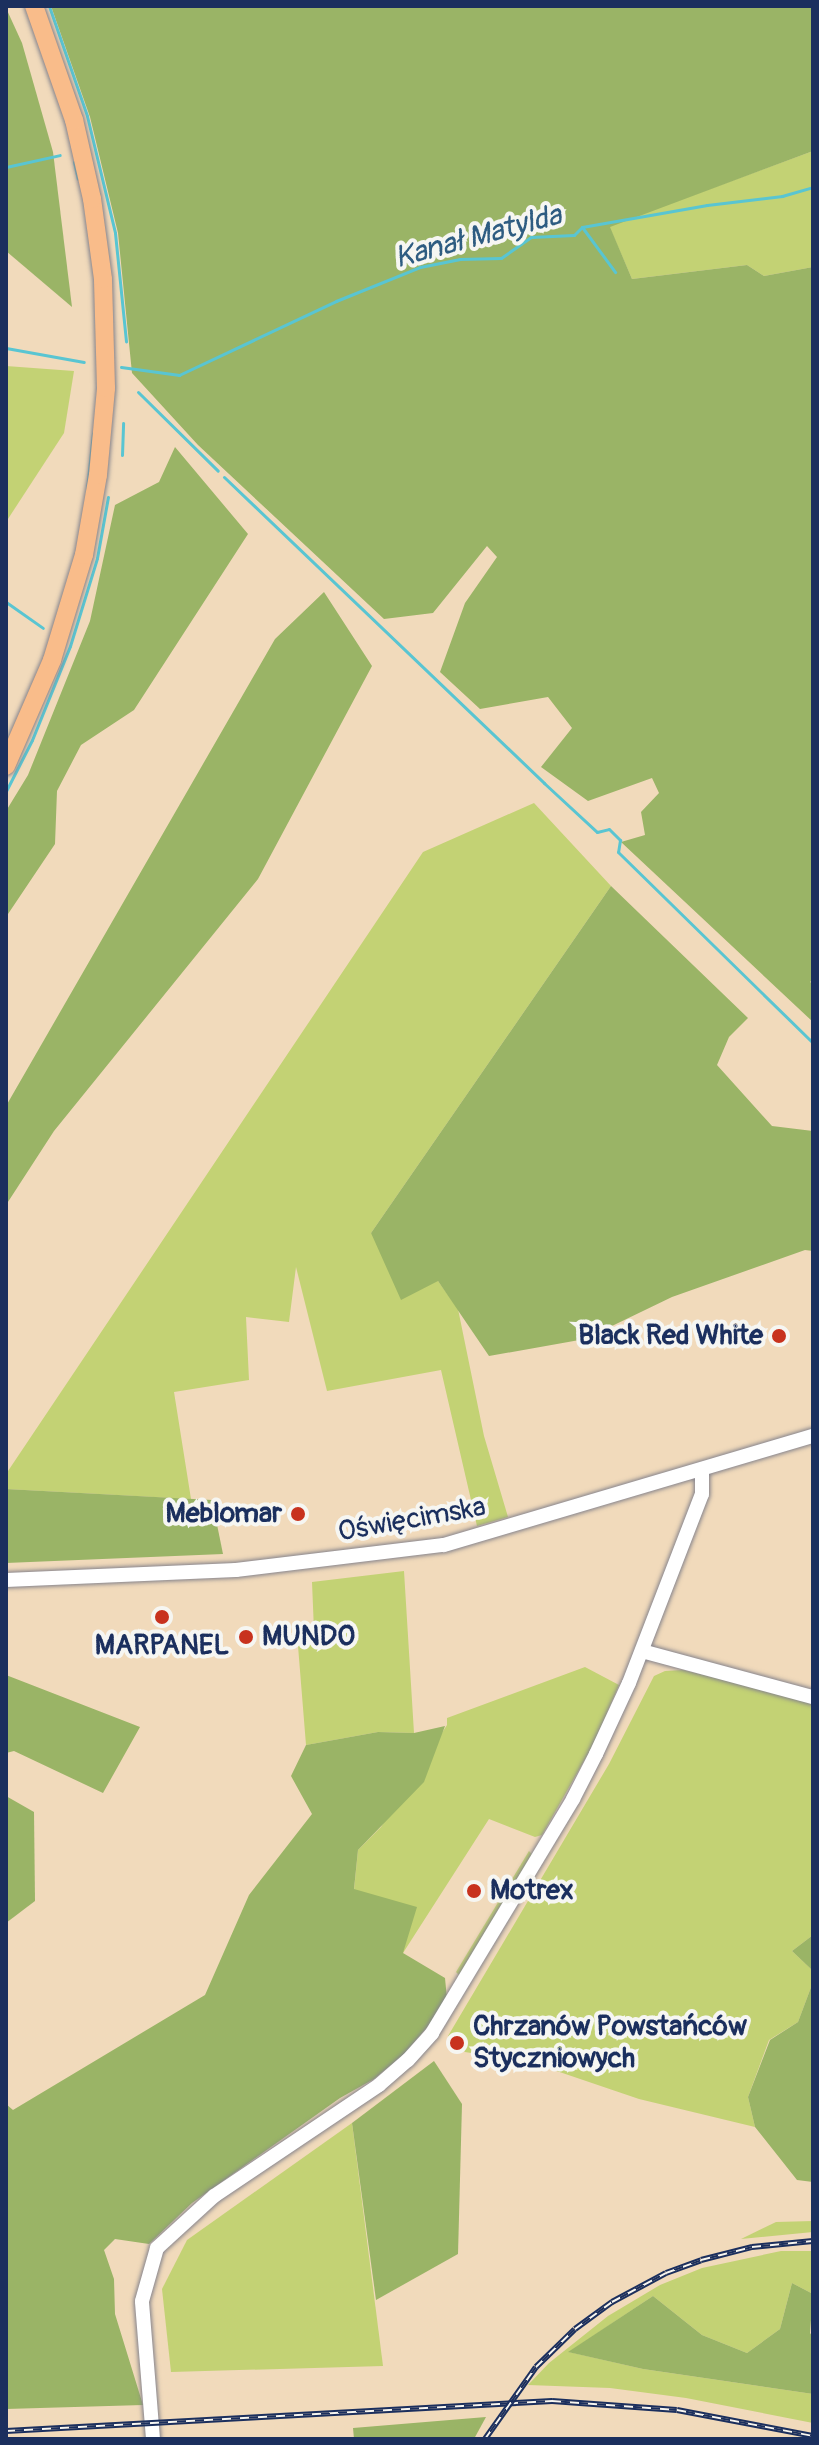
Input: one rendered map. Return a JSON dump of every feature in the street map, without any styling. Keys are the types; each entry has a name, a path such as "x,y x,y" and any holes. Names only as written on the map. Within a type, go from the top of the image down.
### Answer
{"main road":[{"path":"6,766 52,660 84,555 98,475 106,388 98,237 85,161 62,82 34,6"}],"street":[{"name":"Oświęcimska","path":"6,1580 236,1570 444,1545 511,1528 813,1436"},
{"path":"153,2439 142,2301 157,2248 214,2196 379,2085 408,2060 432,2033 573,1799 642,1651 702,1494 702,1470"},
{"path":"642,1651 813,1697"}],"green space":[{"path":"51,6 813,6 813,151 610,227 632,279 747,265 764,276 813,267 813,979 810,982 813,984 813,1022 621,842 645,835 641,812 659,793 652,778 588,801 541,767 572,728 548,697 480,709 440,672 465,603 497,557 487,546 433,613 384,619 198,445 132,373 118,233 90,117"},
{"path":"6,8 22,43 53,152 72,307 6,251"},
{"path":"813,151 813,267 764,276 747,265 632,279 609,226"},
{"path":"6,366 74,371 64,433 6,522"},
{"path":"175,447 248,534 134,710 81,745 57,791 55,844 6,917 6,811 28,775 90,621 115,505 159,482"},
{"path":"324,592 372,666 258,879 54,1131 6,1205 6,1106 275,639"},
{"path":"534,803 611,886 371,1233 438,1281 458,1309 484,1436 508,1517 477,1526 441,1370 327,1391 296,1267 289,1322 246,1317 249,1380 174,1392 191,1499 6,1489 6,1474 423,852"},
{"path":"611,886 748,1018 729,1037 717,1065 772,1126 813,1131 813,1251 805,1250 672,1297 585,1339 489,1356 438,1281 401,1300 371,1233"},
{"path":"6,1489 212,1500 223,1554 6,1563"},
{"path":"404,1571 414,1733 378,1732 306,1745 298,1646 314,1631 312,1582"},
{"path":"585,1667 619,1685 593,1745 542,1835 535,1837 489,1819 403,1953 354,1890 358,1850 381,1827 447,1725 447,1718"},
{"path":"683,1670 813,1701 813,1935 792,1951 813,1971 813,1982 798,2022 769,2040 748,2097 755,2127 639,2099 536,2064 465,2052 448,2036 609,1764 654,1676 665,1671"},
{"path":"6,1675 140,1727 103,1793 14,1751 6,1753"},
{"path":"445,1726 424,1782 358,1850 354,1889 417,1907 403,1953 445,1978 447,1999 441,2011 404,2054 374,2079 340,2098 192,2203 149,2244 115,2239 104,2250 114,2279 115,2314 143,2405 6,2409 6,2104 13,2110 205,1995 249,1895 312,1814 291,1776 306,1745 378,1732 414,1733"},
{"path":"6,1796 34,1812 35,1901 6,1923"},
{"path":"529,1851 534,1857 462,1975 459,1975 456,1972"},
{"path":"813,1935 813,1971 792,1951"},
{"path":"813,1982 813,2182 797,2180 755,2127 748,2097 770,2040 798,2022"},
{"path":"434,2061 462,2104 458,2254 376,2300 352,2123"},
{"path":"352,2123 383,2366 171,2372 162,2289 187,2240"},
{"path":"813,2221 813,2232 741,2239 776,2222"},
{"path":"781,2251 813,2251 813,2294 792,2283 780,2329 747,2353 702,2335 653,2296 569,2352 643,2369 813,2394 813,2423 686,2398 610,2388 528,2385 549,2363 608,2316 660,2285 702,2268"},
{"path":"792,2283 813,2294 810,2333 813,2337 813,2394 643,2369 568,2352 653,2296 702,2335 747,2353 780,2329"},
{"path":"486,2417 474,2439 354,2439 353,2428"}],"waterway":[{"path":"49,6 87,116 115,233 126,341"},
{"path":"6,167 60,155"},
{"path":"74,162 78,179"},
{"name":"Kanał Matylda","path":"121,367 179,375 336,301 420,267 460,259 501,258 531,237 574,235 582,227 707,205 782,196 813,187"},
{"path":"582,227 615,272"},
{"name":"Kanał Matylda","path":"6,348 84,362"},
{"path":"138,392 218,471"},
{"path":"122,455 123,423"},
{"path":"87,489 93,433"},
{"path":"224,477 597,832 609,829 620,840 618,852 813,1043"},
{"path":"6,791 32,740 70,646 97,558 108,497"},
{"path":"6,602 43,628"}],"railway":[{"path":"485,2439 536,2367 575,2329 612,2302 666,2273 701,2260 752,2247 813,2241"},
{"path":"6,2431 552,2401 677,2410 813,2436"}],"place":[{"name":"Black Red White","path":"779,1336"},
{"name":"Meblomar","path":"298,1514"},
{"name":"MARPANEL","path":"162,1617"},
{"name":"MUNDO","path":"246,1637"},
{"name":"Motrex","path":"474,1891"},
{"name":"Chrzanów Powstańców Styczniowych","path":"457,2043"}]}
